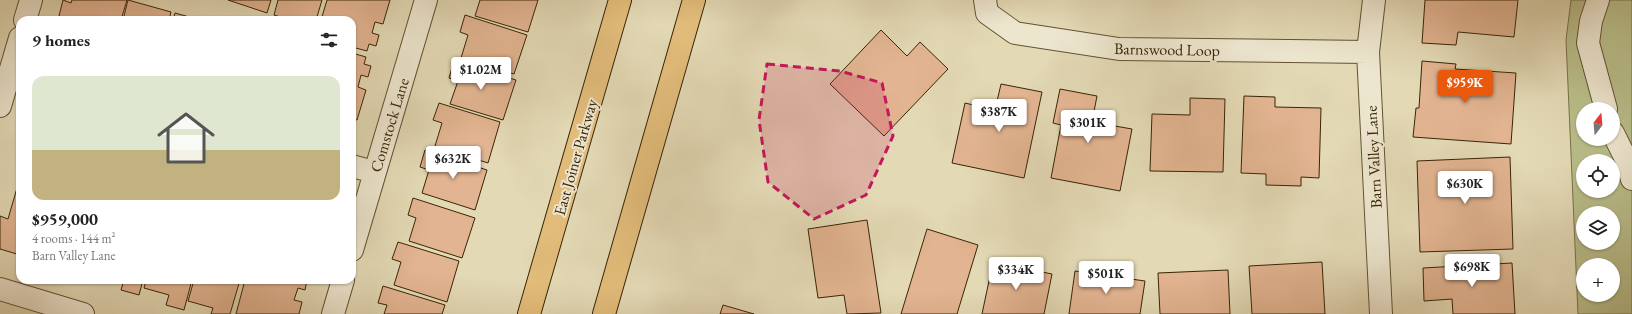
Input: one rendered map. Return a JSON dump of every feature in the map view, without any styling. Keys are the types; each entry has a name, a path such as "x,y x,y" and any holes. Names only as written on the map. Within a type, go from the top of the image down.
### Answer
{"main road":[{"name":"East Joiner Parkway","path":"529,314 620,0"},
{"path":"604,314 694,0"}],"street":[{"path":"26,16 31,0"},
{"name":"Comstock Lane","path":"356,236 426,0"},
{"name":"Barnswood Loop","path":"985,0 987,13 1015,33 1119,50 1368,52"},
{"name":"Barn Valley Lane","path":"1374,0 1368,52 1381,314"},
{"path":"1598,0 1591,21 1588,43 1604,102"},
{"path":"0,106 16,69"},
{"path":"1620,146 1626,159 1632,179"},
{"path":"356,167 374,172"},
{"path":"334,314 342,284"},
{"path":"0,289 83,314"}],"highlighted area":[{"path":"767,64 840,71 882,83 893,136 866,195 814,219 768,182 759,120"}],"green space":[{"path":"1571,0 1632,0 1632,314 1578,314 1577,302 1620,302 1620,258 1576,258 1576,268 1566,40"}],"building":[{"path":"63,0 71,3 72,0 127,0 122,16 59,16"},
{"path":"128,0 171,12 170,16 124,16"},
{"path":"228,0 271,0 267,13"},
{"path":"278,0 322,0 317,16 274,15"},
{"path":"327,0 390,0 383,24 375,22 372,33 379,35 376,46 369,44 367,51 356,48 356,16 322,16"},
{"path":"480,0 538,0 528,32 475,16"},
{"path":"1425,0 1518,0 1514,37 1458,32 1456,45 1422,43"},
{"path":"175,13 186,16 174,16"},
{"path":"465,15 527,35 514,74 461,58 468,35 460,32"},
{"path":"881,30 907,56 920,42 948,69 884,136 830,84"},
{"path":"356,54 366,57 364,64 371,66 368,77 361,75 358,87 366,90 357,120"},
{"path":"454,61 516,80 503,120 450,104 458,81 449,78"},
{"path":"1422,61 1456,64 1455,69 1516,73 1511,144 1413,137 1416,108 1419,108"},
{"path":"1001,84 1042,92 1024,178 952,163 965,103 995,110"},
{"path":"1060,89 1097,96 1092,122 1132,129 1120,191 1051,178 1061,125 1053,123"},
{"path":"1244,96 1275,97 1275,107 1321,108 1319,178 1301,177 1301,186 1266,185 1266,174 1241,173"},
{"path":"1190,98 1225,99 1223,172 1150,171 1152,114 1190,115"},
{"path":"439,103 500,122 488,163 435,146 442,123 433,120"},
{"path":"425,150 487,170 475,210 422,193 429,170 420,167"},
{"path":"1510,157 1513,249 1420,252 1417,161"},
{"path":"16,191 16,254 0,249 0,216 8,219"},
{"path":"413,198 475,218 462,258 409,241 416,218 408,215"},
{"path":"867,220 881,313 847,314 844,295 818,298 808,229"},
{"path":"927,229 978,245 957,314 901,314"},
{"path":"398,242 459,261 447,302 394,285 401,262 392,259"},
{"path":"993,262 1052,274 1044,314 982,314"},
{"path":"1322,262 1325,314 1252,314 1249,266"},
{"path":"1512,263 1515,314 1453,314 1452,299 1424,301 1423,268"},
{"path":"1228,270 1230,314 1160,314 1158,273"},
{"path":"1075,271 1145,281 1140,314 1069,314"},
{"path":"123,284 142,284 139,295 121,290"},
{"path":"145,284 191,284 184,310 166,305 169,295 144,288"},
{"path":"193,284 239,284 230,314 211,314 213,308 188,301"},
{"path":"244,284 306,284 305,290 298,288 294,300 302,302 299,314 236,314"},
{"path":"383,286 445,305 442,314 384,314 387,305 378,303"},
{"path":"723,305 754,314 720,314"}]}
